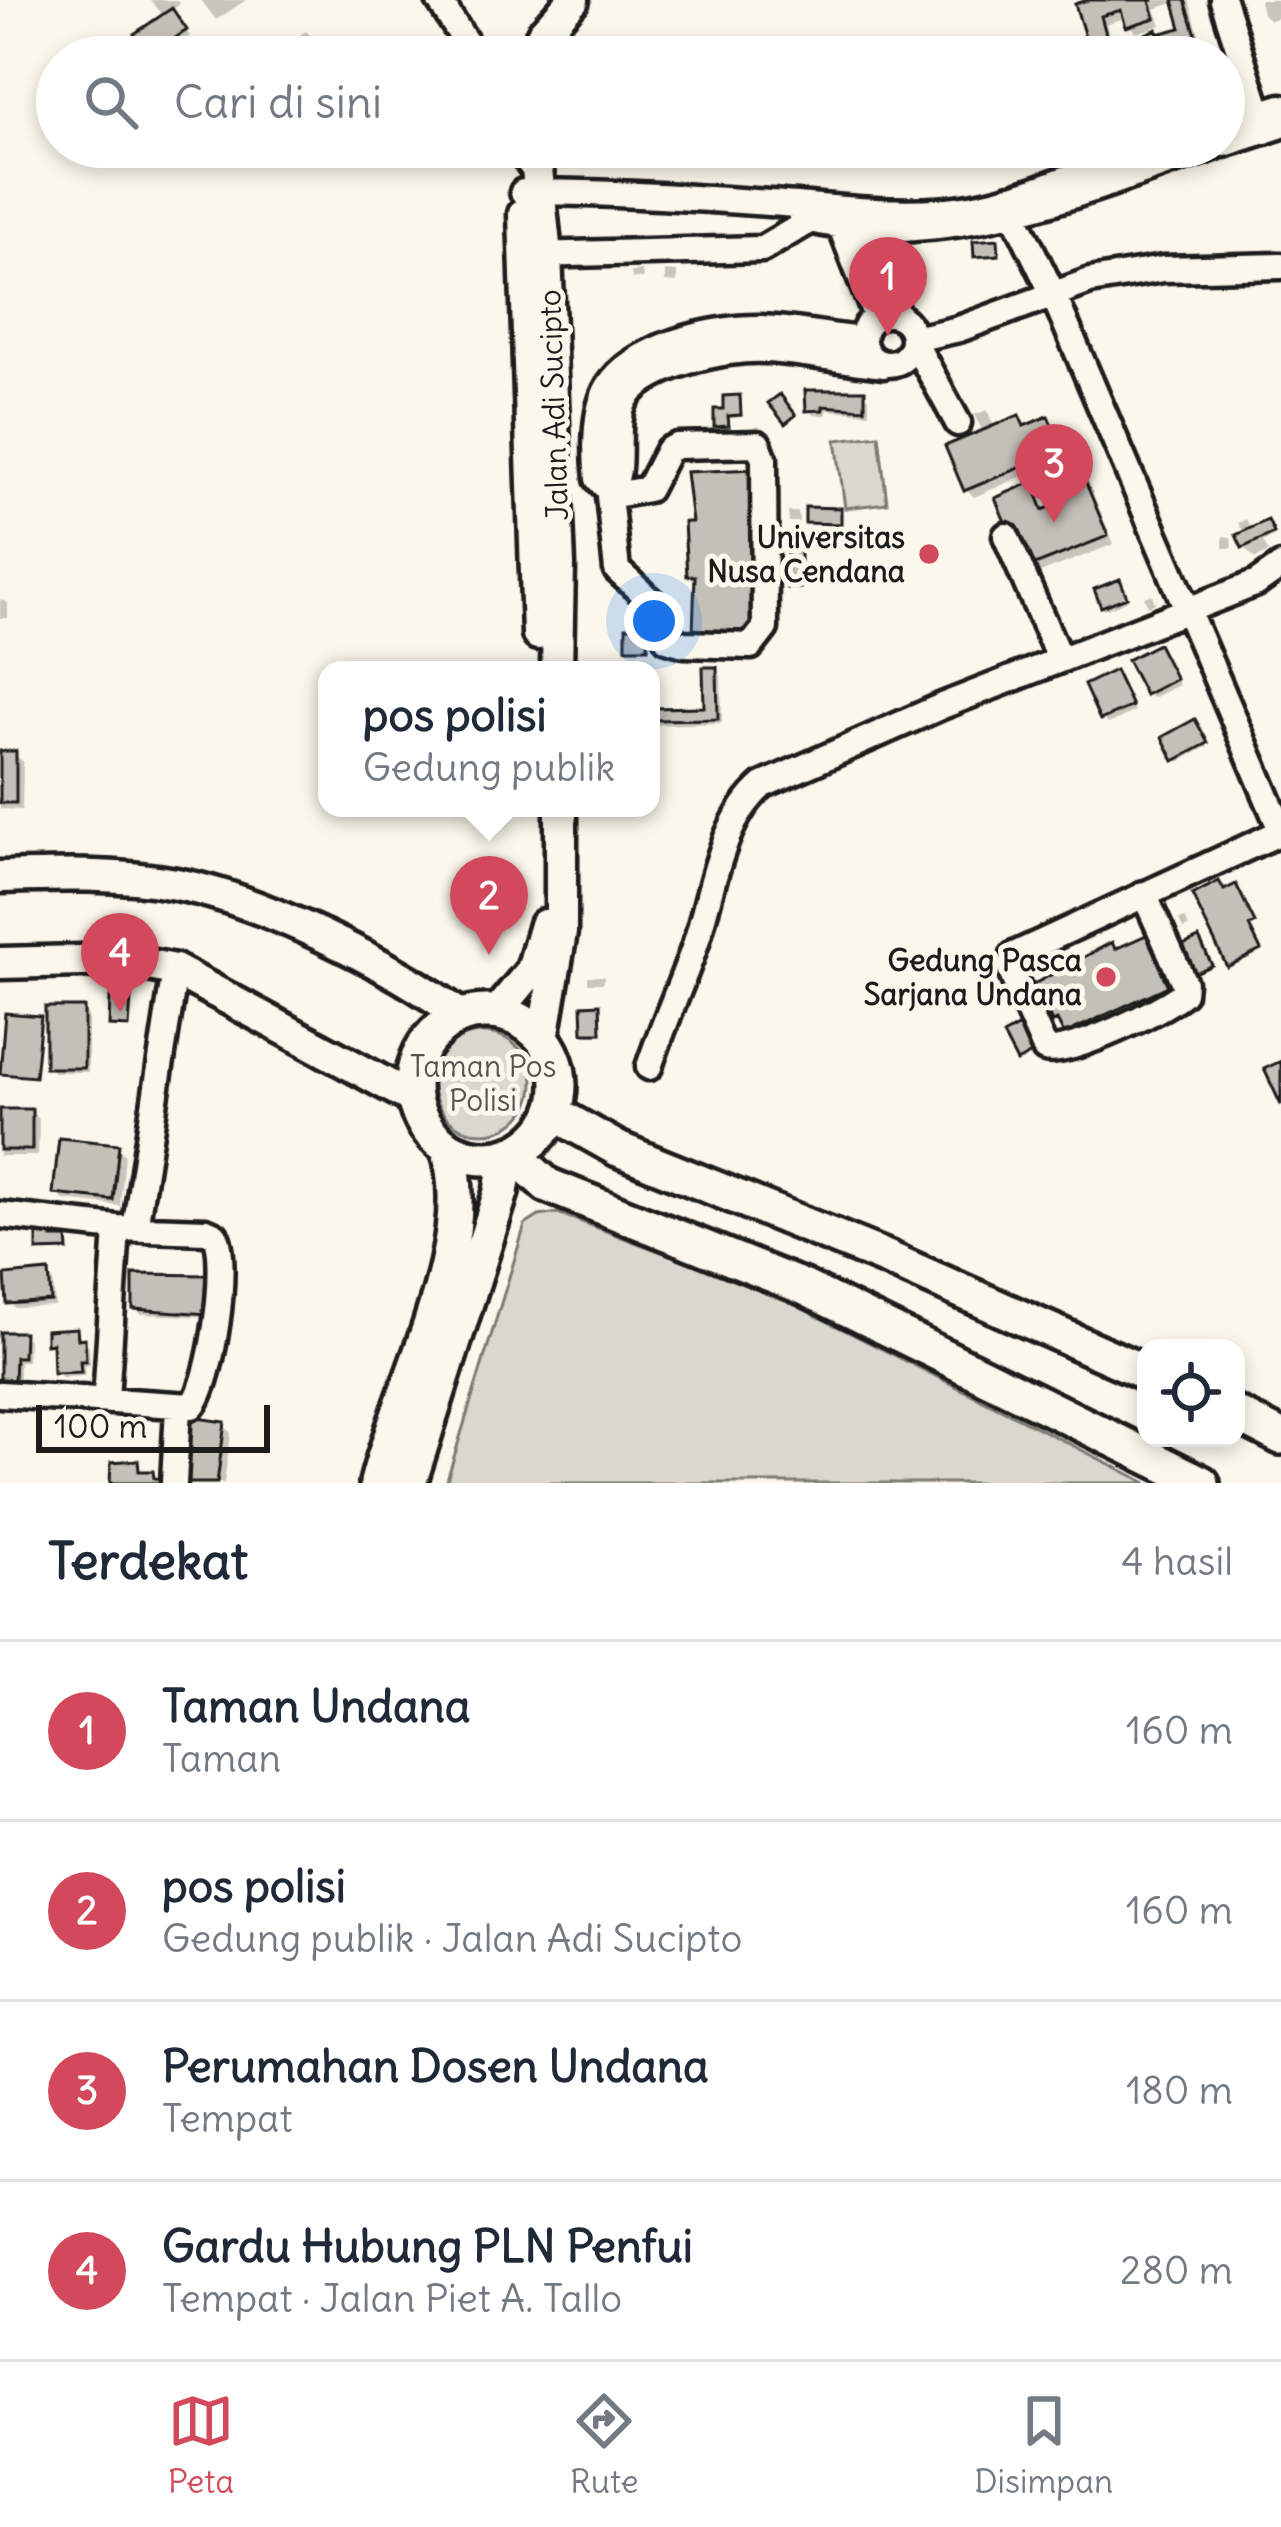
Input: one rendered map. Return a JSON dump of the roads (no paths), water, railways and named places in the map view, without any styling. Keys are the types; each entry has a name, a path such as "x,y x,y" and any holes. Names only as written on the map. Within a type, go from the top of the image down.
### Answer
{"highway":[{"path":"497,1012 514,1017 543,1038 556,1061 560,1087 554,1113 530,1144 510,1154 467,1156 448,1148 420,1118 413,1073 422,1048 438,1029 461,1016 497,1012"},
{"path":"554,1113 618,1149 830,1234 1137,1369"},
{"path":"377,1483 447,1264 457,1202 448,1148"},
{"path":"410,1483 510,1154"},
{"path":"510,1154 547,1185 803,1287 1202,1483"},
{"path":"1245,1419 1281,1437"}],"main road":[{"path":"542,36 573,0"},
{"name":"Jalan Adi Sucipto","path":"535,168 531,192 559,565 557,661"},
{"name":"Jalan Adi Sucipto","path":"535,255 539,661"},
{"path":"497,1012 539,955 548,880 544,817"},
{"path":"543,1038 561,932 561,817"},
{"path":"0,877 134,878 217,894 418,983 461,1016"},
{"path":"0,962 122,960 175,970 414,1099"}],"street":[{"path":"440,0 462,36"},
{"path":"1223,0 1238,36"},
{"path":"1245,53 1272,119 1245,133"},
{"path":"1012,205 1102,168"},
{"path":"767,202 782,213 811,220 855,221 1012,205 1141,168"},
{"path":"531,192 767,202 855,221"},
{"path":"1012,205 1281,831 1144,894 1014,955 1010,968 1045,1049 1061,1052 1183,993 1184,983 1144,894"},
{"path":"535,255 762,249 811,220"},
{"path":"855,221 887,316"},
{"path":"609,494 648,489 668,450 677,446 758,444 764,459 765,628 751,646 667,639 653,603 617,570 609,494 598,479 597,466 602,400 621,371 693,337 756,328 884,364 904,360 914,340 1090,281 1163,269 1281,266"},
{"path":"862,340 869,322 887,316 907,321 958,423"},
{"path":"796,342 862,340"},
{"path":"862,340 873,360 884,364"},
{"path":"1006,536 1060,660"},
{"path":"649,1067 734,825 750,796 796,767 1257,583 1281,566"},
{"path":"106,1400 126,1229 175,970"},
{"path":"0,1215 126,1229 206,1231 220,1241 222,1254 204,1391 193,1406 0,1394"},
{"path":"174,1483 178,1407"}],"place":[{"name":"Taman Undana","path":"888,336"},
{"name":"Perumahan Dosen Undana","path":"1054,523"},
{"name":"Universitas Nusa Cendana","path":"929,554"},
{"name":"pos polisi","path":"489,955"},
{"name":"Gedung Pasca Sarjana Undana","path":"1106,977"},
{"name":"Gardu Hubung PLN Penfui","path":"120,1012"}],"park label":[{"name":"Taman Pos Polisi","path":"483,1083"}]}
